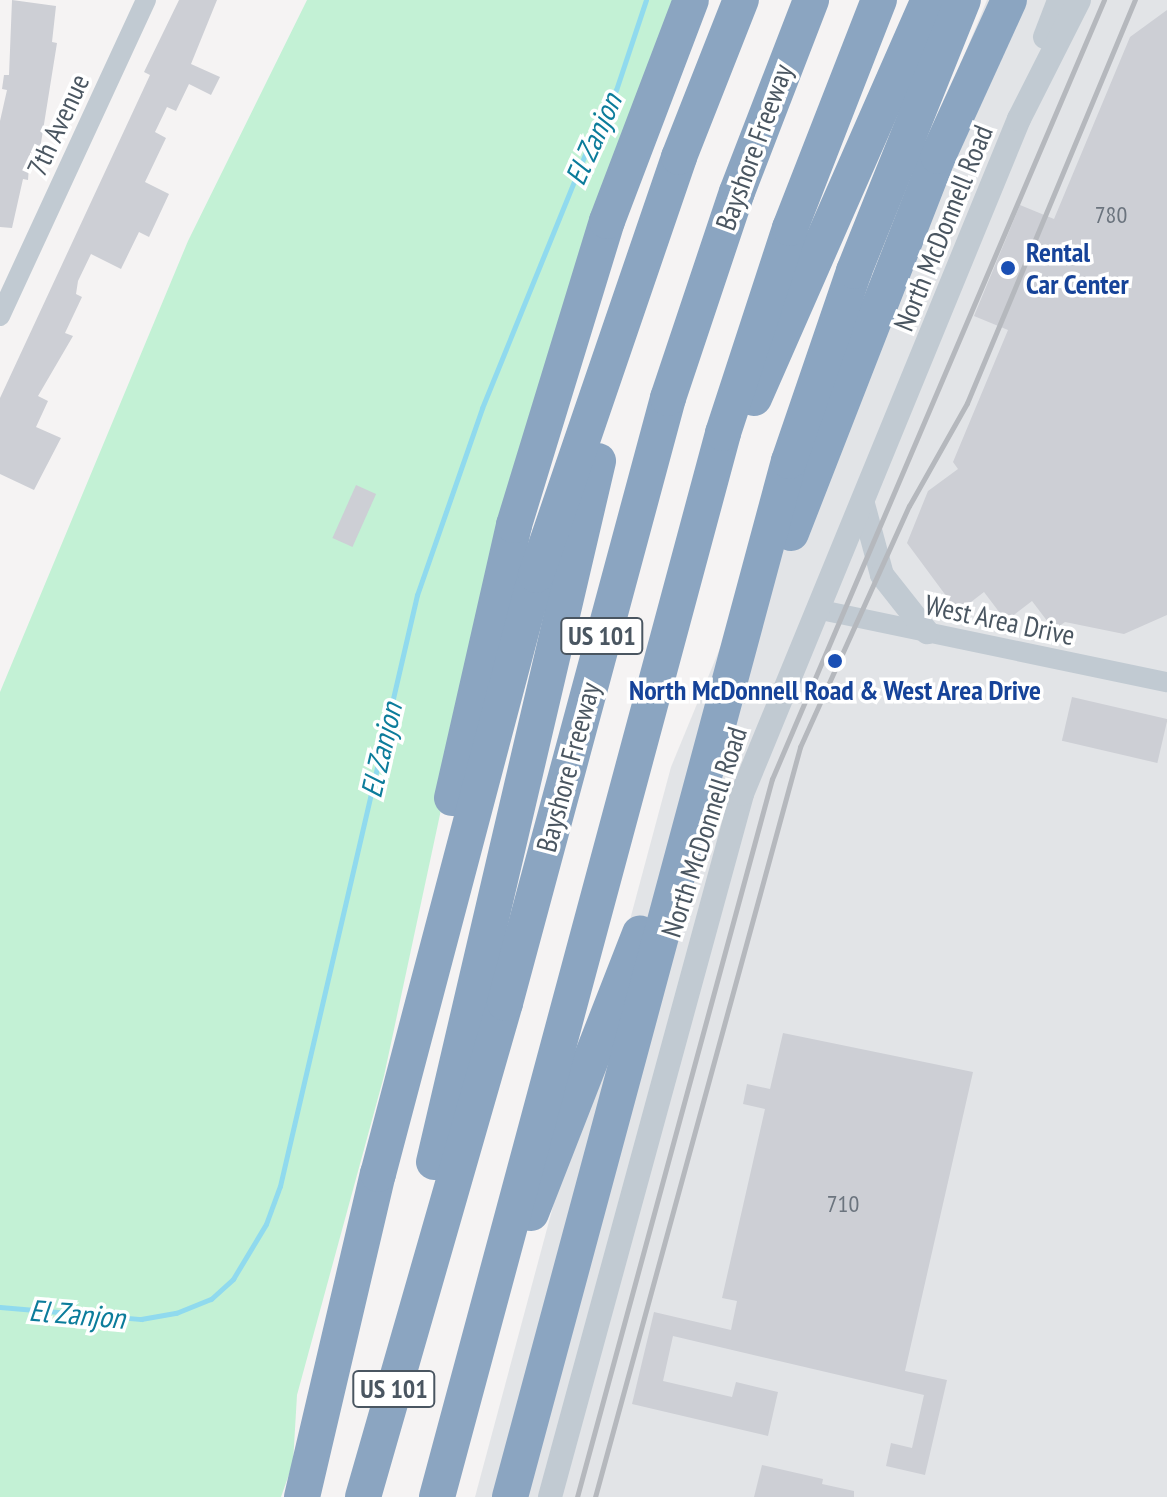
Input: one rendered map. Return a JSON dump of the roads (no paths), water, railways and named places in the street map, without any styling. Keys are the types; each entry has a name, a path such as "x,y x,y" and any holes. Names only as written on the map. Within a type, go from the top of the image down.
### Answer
{"highway":[{"path":"378,1174 467,723 514,525 607,221 691,0"},
{"path":"514,525 713,0"},
{"path":"302,1497 378,1174 536,575 679,157 741,0"},
{"path":"424,1282 418,1228 501,891 547,664 588,493 657,272 759,0"},
{"name":"Bayshore Freeway","path":"363,1497 665,411 741,179 811,0"},
{"name":"US 101","path":"437,1497 692,542 776,267 879,0"},
{"path":"692,542 820,239 929,0"},
{"path":"510,1497 767,553 887,207 963,0"},
{"path":"887,207 988,0"},
{"path":"482,1329 573,1115 922,196 1009,0"}],"street":[{"name":"7th Avenue","path":"0,316 146,0"},
{"name":"North McDonnell Road","path":"550,1497 742,794 821,610 1019,119 1059,0"},
{"name":"North McDonnell Road","path":"1019,119 1079,0"},
{"path":"863,504 882,575 927,632"},
{"name":"West Area Drive","path":"821,610 1167,682"}],"waterway":[{"name":"El Zanjon","path":"0,1307 141,1319 176,1313 211,1299 233,1279 266,1224 280,1186 417,595 482,408 604,107 616,90 646,0"}],"railway":[{"path":"577,1497 772,779 1104,0"},
{"path":"595,1497 800,747 909,506 967,403 1135,0"}],"place":[{"name":"Rental Car Center","path":"1008,268"},
{"name":"North McDonnell Road & West Area Drive","path":"835,661"}]}
